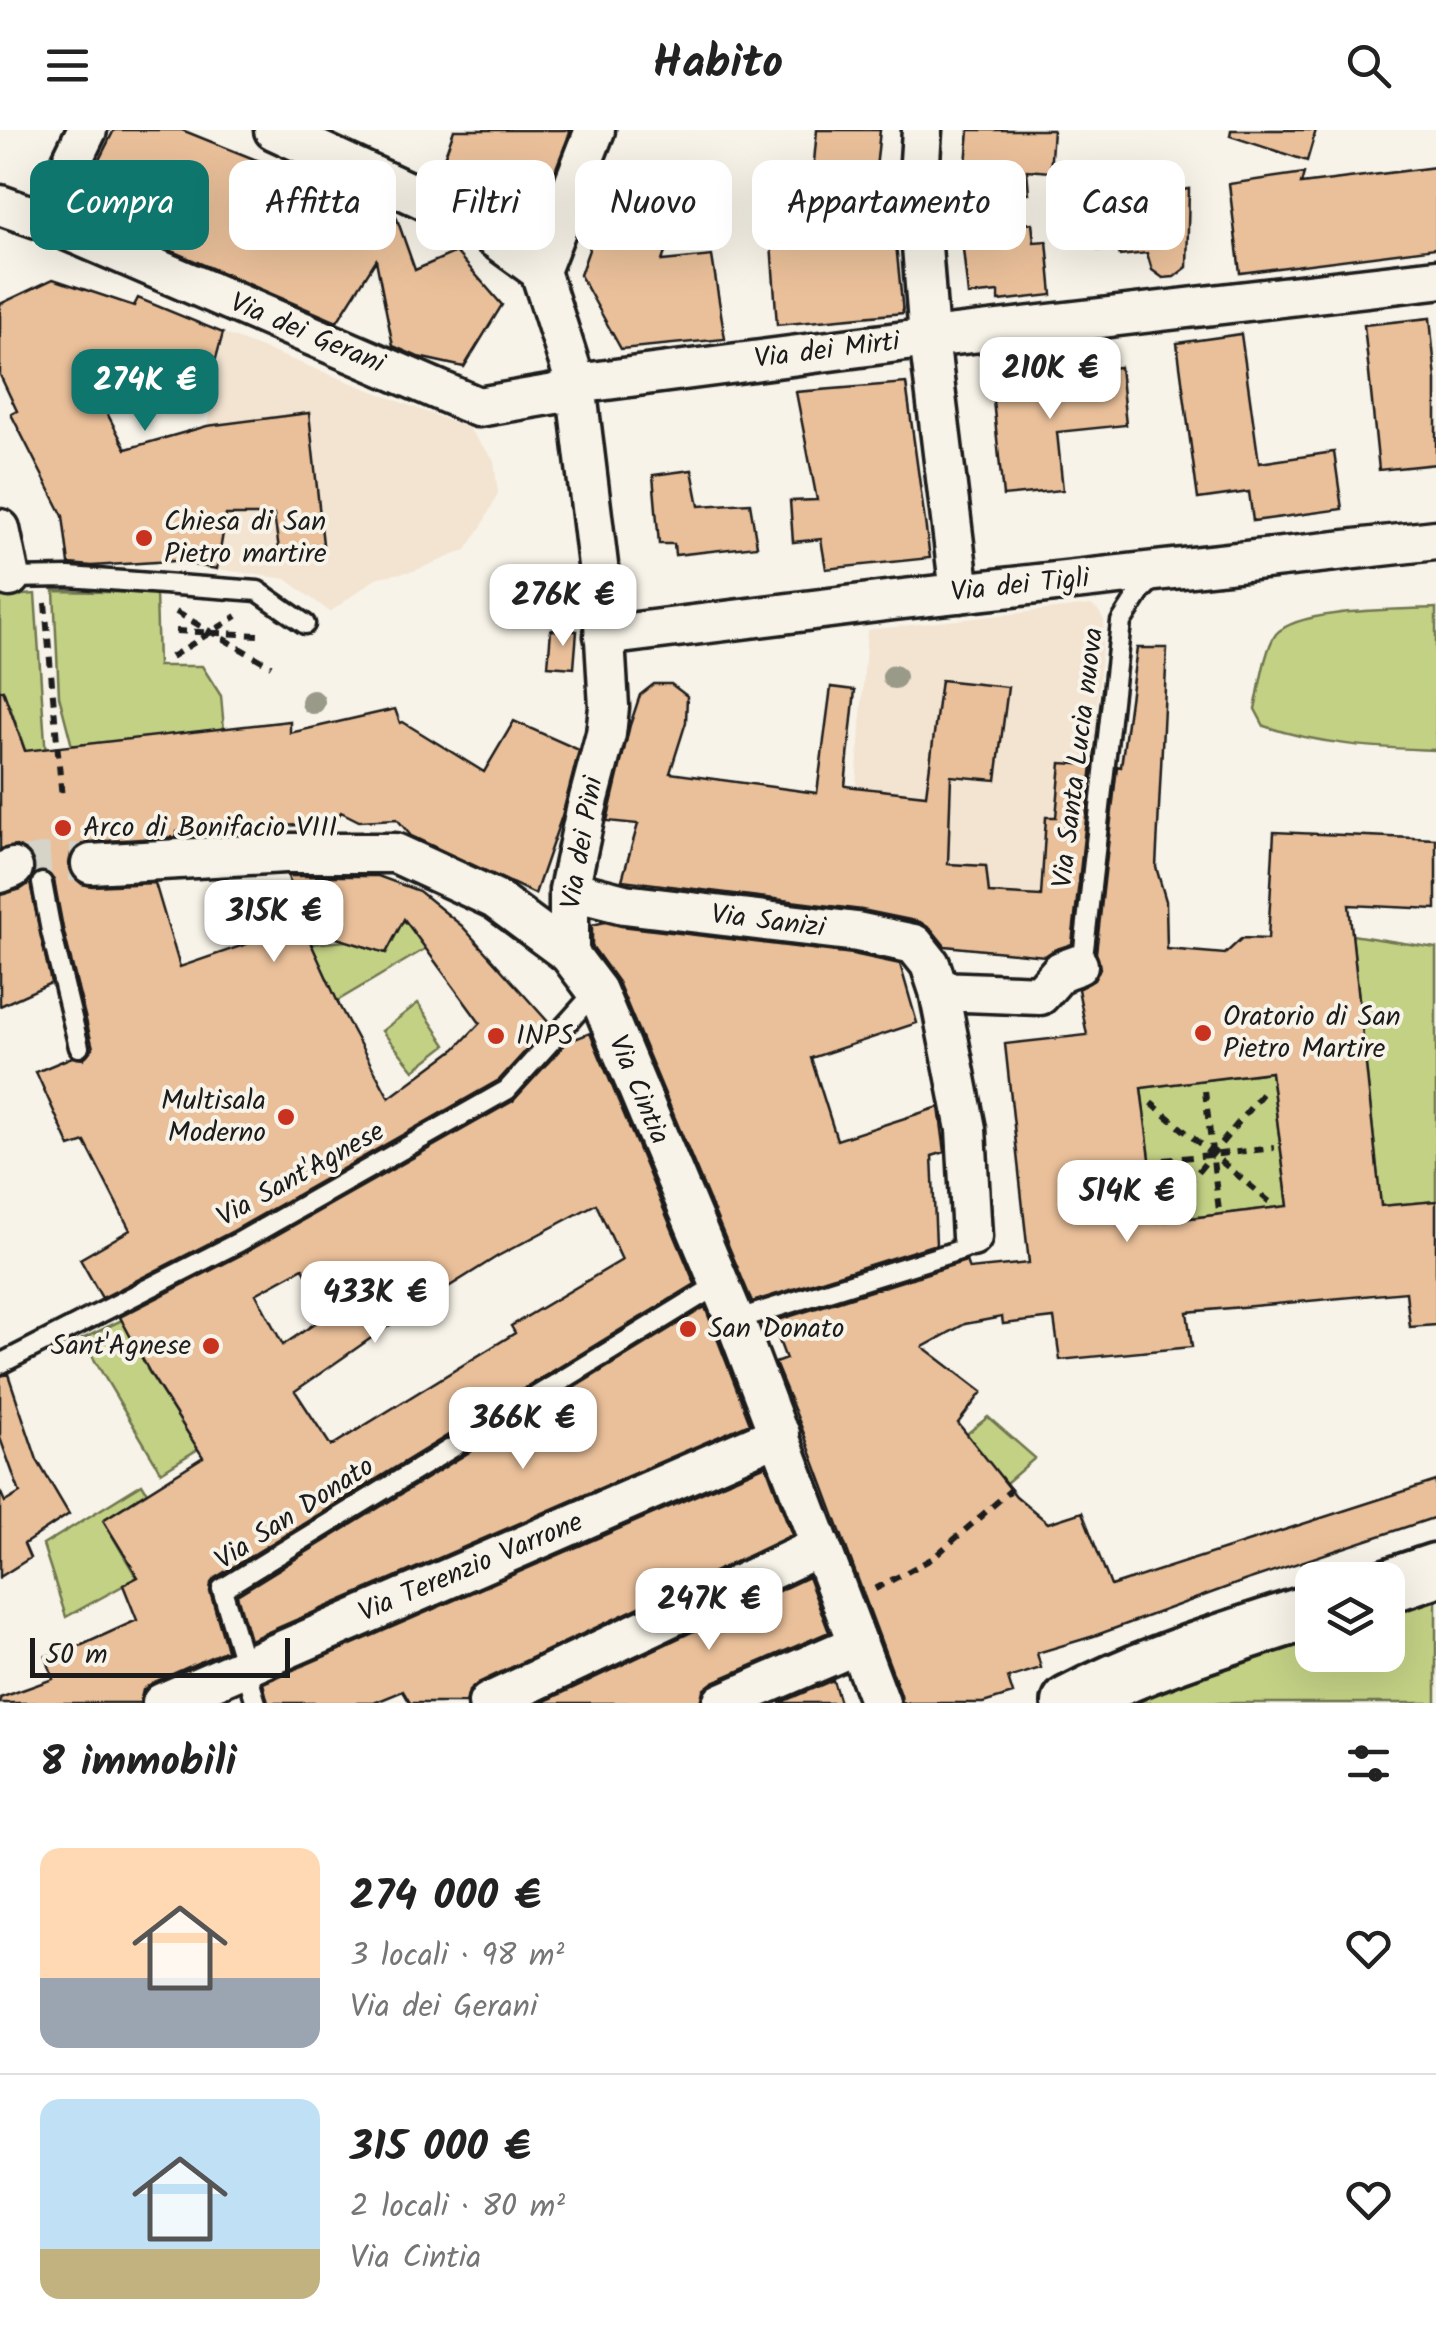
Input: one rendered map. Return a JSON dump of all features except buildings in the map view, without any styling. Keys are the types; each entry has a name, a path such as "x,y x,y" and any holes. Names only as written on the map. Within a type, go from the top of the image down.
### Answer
{"main road":[{"path":"1405,1580 1436,1570"},
{"path":"1070,1703 1154,1664 1295,1617"}],"street":[{"path":"72,160 87,130"},
{"path":"274,130 471,221 540,271 576,384"},
{"path":"540,271 595,130"},
{"path":"922,130 918,193 929,338 960,593"},
{"name":"Via dei Gerani","path":"0,205 30,215"},
{"name":"Via dei Gerani","path":"113,250 478,407 555,394 576,384"},
{"name":"Via dei Mirti","path":"576,384 1436,278"},
{"name":"Via dei Pini","path":"568,954 569,890 609,707 603,606 576,384"},
{"path":"0,529 18,578"},
{"name":"Via dei Tigli","path":"604,636 1436,540"},
{"name":"Via Cintia","path":"91,864 285,853 395,853 495,899 568,954 596,991 735,1320 880,1703"},
{"name":"Via Sanizi","path":"569,890 624,904 857,932 914,944 930,964 939,991"},
{"path":"972,1237 966,1129 939,991 1040,995 1061,971 1078,964"},
{"name":"Via Terenzio Varrone","path":"162,1703 780,1434"},
{"path":"488,1703 821,1546"},
{"path":"722,1703 858,1644"}],"lane":[{"name":"Via Santa Lucia nuova","path":"1078,964 1083,958 1121,622 1141,590 1162,570"},
{"path":"18,578 258,591 305,624"},
{"path":"19,875 51,931 79,1047"},
{"name":"Via Sant'Agnese","path":"0,1364 239,1242 506,1090 596,991"},
{"path":"735,1320 964,1249 972,1237"},
{"name":"Via San Donato","path":"246,1666 222,1588 718,1284"},
{"path":"246,1666 256,1703"}],"path":[{"path":"18,578 62,800"},
{"path":"166,606 271,666"},
{"path":"172,657 246,610"},
{"path":"176,631 260,635"},
{"path":"1164,1213 1266,1089"},
{"path":"1204,1091 1219,1210"},
{"path":"1152,1103 1271,1203"},
{"path":"1164,1160 1274,1148"},
{"path":"842,1605 933,1558 1012,1489"}],"shaded area":[{"path":"223,333 468,428 494,460 498,493 466,550 414,571 378,577 330,612 286,579 217,569 226,514 207,426"},
{"path":"1091,605 1104,620 1080,918 989,893 986,866 939,864 940,797 856,787 867,630"}],"green space":[{"path":"54,591 156,593 158,666 202,666 221,696 224,729 72,746 59,696"},
{"path":"35,594 49,802 31,767 10,707 0,710 0,597"},
{"path":"1436,608 1436,750 1327,741 1264,726 1255,709 1276,634 1306,619 1328,615"},
{"path":"403,921 435,943 337,1001 311,944 347,941 386,953"},
{"path":"1352,935 1436,948 1436,1201 1381,1206"},
{"path":"418,1003 446,1045 414,1070 382,1031"},
{"path":"1271,1072 1288,1206 1158,1222 1141,1088"},
{"path":"122,1320 140,1354 158,1346 147,1369 198,1449 161,1472 82,1339"},
{"path":"988,1417 1035,1458 1006,1483 938,1457"},
{"path":"142,1484 147,1492 103,1520 137,1578 66,1617 43,1545"},
{"path":"1436,1596 1436,1703 1124,1703 1295,1644 1295,1672 1405,1672 1405,1607"}],"tunnel":[{"path":"13,868 52,862 91,864"}],"place":[{"name":"Chiesa di San Pietro martire","path":"144,538"},
{"name":"Arco di Bonifacio VIII","path":"63,828"},
{"name":"Oratorio di San Pietro Martire","path":"1203,1033"},
{"name":"INPS","path":"496,1036"},
{"name":"Multisala Moderno","path":"286,1117"},
{"name":"San Donato","path":"688,1329"},
{"name":"Sant'Agnese","path":"211,1346"}]}
